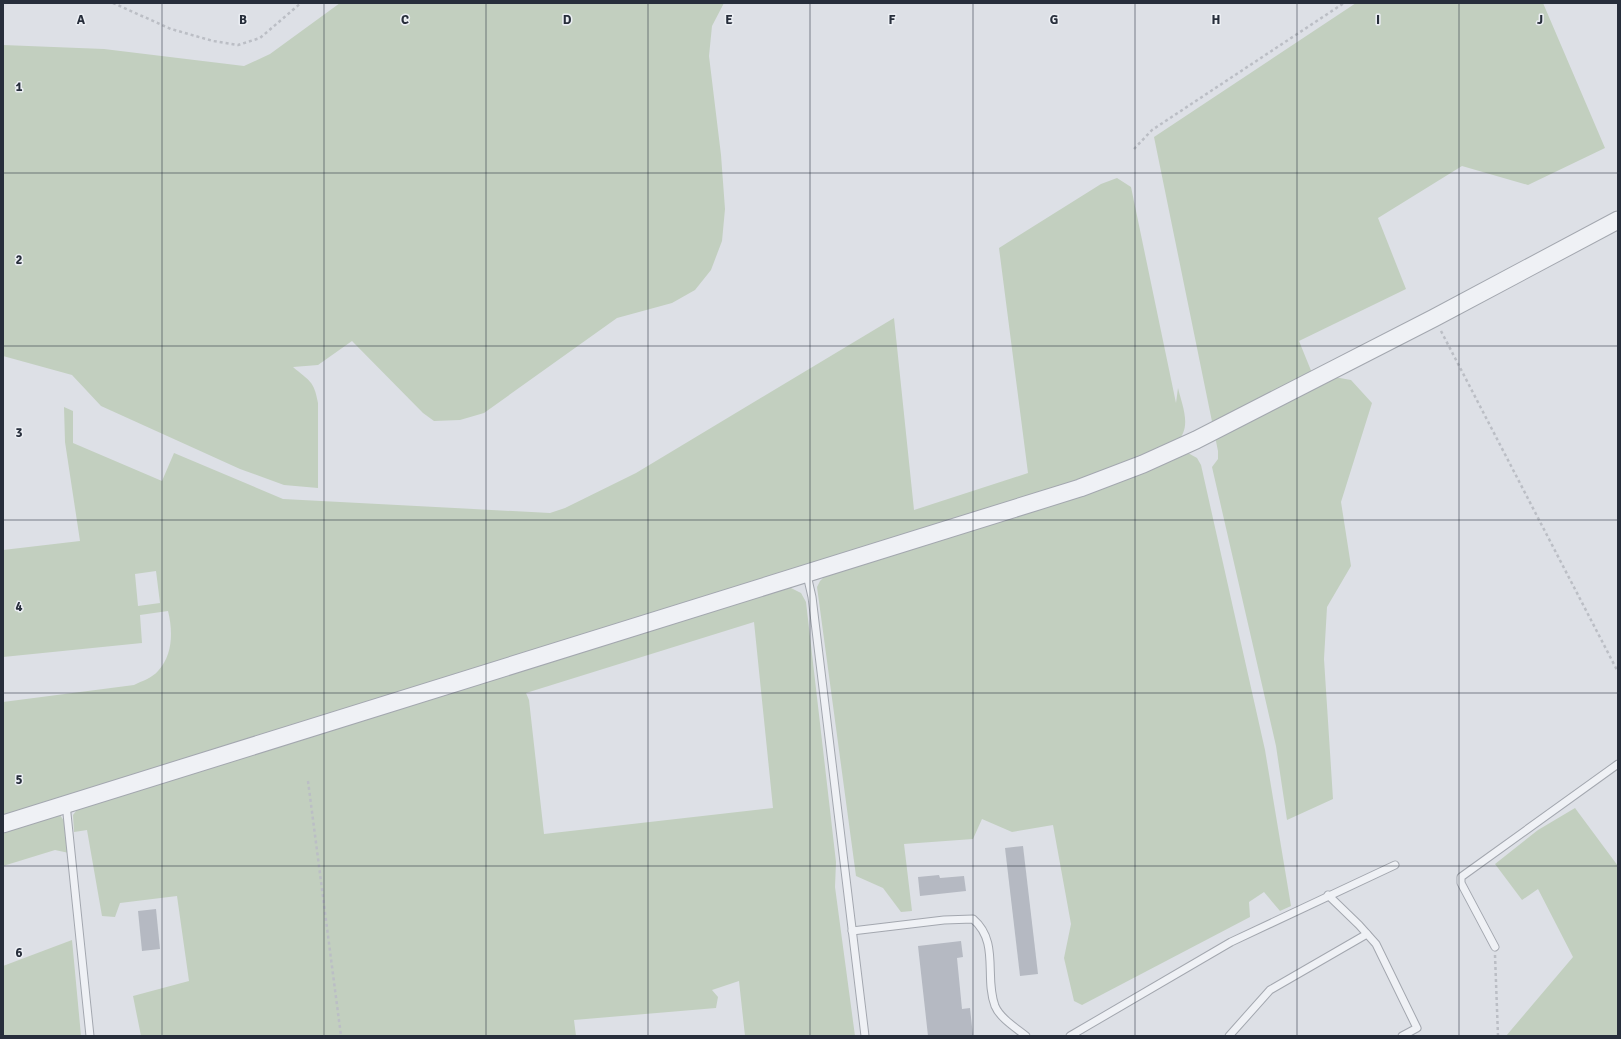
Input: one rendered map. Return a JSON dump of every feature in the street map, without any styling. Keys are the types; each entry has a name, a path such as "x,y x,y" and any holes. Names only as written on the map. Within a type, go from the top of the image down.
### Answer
{"street":[{"path":"3,824 807,575 1044,500 1143,464 1196,440 1434,318 1618,220"}],"lane":[{"path":"807,575 812,597 865,1036"},
{"path":"1495,946 1461,883 1461,877 1618,764"},
{"path":"66,804 90,1036"},
{"path":"1070,1036 1231,942 1299,912 1328,895 1395,865"},
{"path":"1328,895 1360,924 1376,944 1417,1028 1402,1036"},
{"path":"852,931 944,920 973,920 981,927 987,937 995,1007 1026,1036"},
{"path":"1229,1036 1270,990 1367,934"}],"path":[{"path":"113,3 171,29 213,41 238,45 260,38 301,3"},
{"path":"1134,149 1152,130 1344,3"},
{"path":"1434,318 1618,672"},
{"path":"308,781 341,1036"},
{"path":"1495,946 1498,1036"}],"green space":[{"path":"340,3 724,3 712,26 709,56 721,155 725,209 722,241 711,270 695,290 672,303 617,318 484,413 460,420 434,421 423,413 352,341 318,365 293,367 313,385 318,403 318,488 284,485 240,469 101,406 72,375 3,356 3,45 104,49 244,66 270,54"},
{"path":"1356,3 1543,3 1605,148 1528,185 1462,166 1378,218 1406,289 1299,341 1312,373 1351,380 1372,403 1341,502 1351,566 1327,607 1324,659 1333,799 1287,820 1276,746 1212,467 1218,459 1218,451 1154,137"},
{"path":"1117,178 1131,187 1176,403 1178,388 1184,409 1184,430 1181,437 1176,442 1083,481 3,817 3,702 134,685 158,671 167,658 169,650 171,627 168,611 140,615 142,643 3,657 3,550 80,541 65,442 64,407 73,411 73,443 162,481 174,453 283,499 550,513 565,508 636,473 894,318 914,510 1028,473 999,248 1101,184","holes":["156,571 160,603 138,606 135,574"]},
{"path":"1188,453 1197,458 1201,465 1265,750 1291,906 1280,911 1264,892 1249,902 1250,917 1082,1005 1074,1001 1064,958 1071,924 1053,825 1012,832 982,819 973,839 904,844 912,911 901,912 883,888 856,876 817,587 820,581 827,574"},
{"path":"789,587 801,593 806,602 836,862 835,887 855,1036 745,1036 739,981 712,990 718,997 716,1008 574,1020 576,1036 141,1036 133,996 189,981 177,896 120,903 115,917 102,916 87,830 74,832 73,815 79,807","holes":["754,622 773,808 544,834 529,700 526,693"]},
{"path":"1575,808 1618,866 1618,1036 1506,1036 1573,957 1538,889 1522,900 1495,864 1538,830"},
{"path":"53,814 60,815 64,821 69,853 55,850 3,866 3,830"},
{"path":"72,940 81,1036 3,1036 3,966"}],"building":[{"path":"1023,846 1038,974 1020,976 1005,848"},
{"path":"939,875 940,878 964,876 966,891 920,896 918,877"},
{"path":"156,909 160,949 142,951 138,911"},
{"path":"961,941 963,957 957,958 962,1009 970,1008 973,1036 928,1036 918,946"}]}
